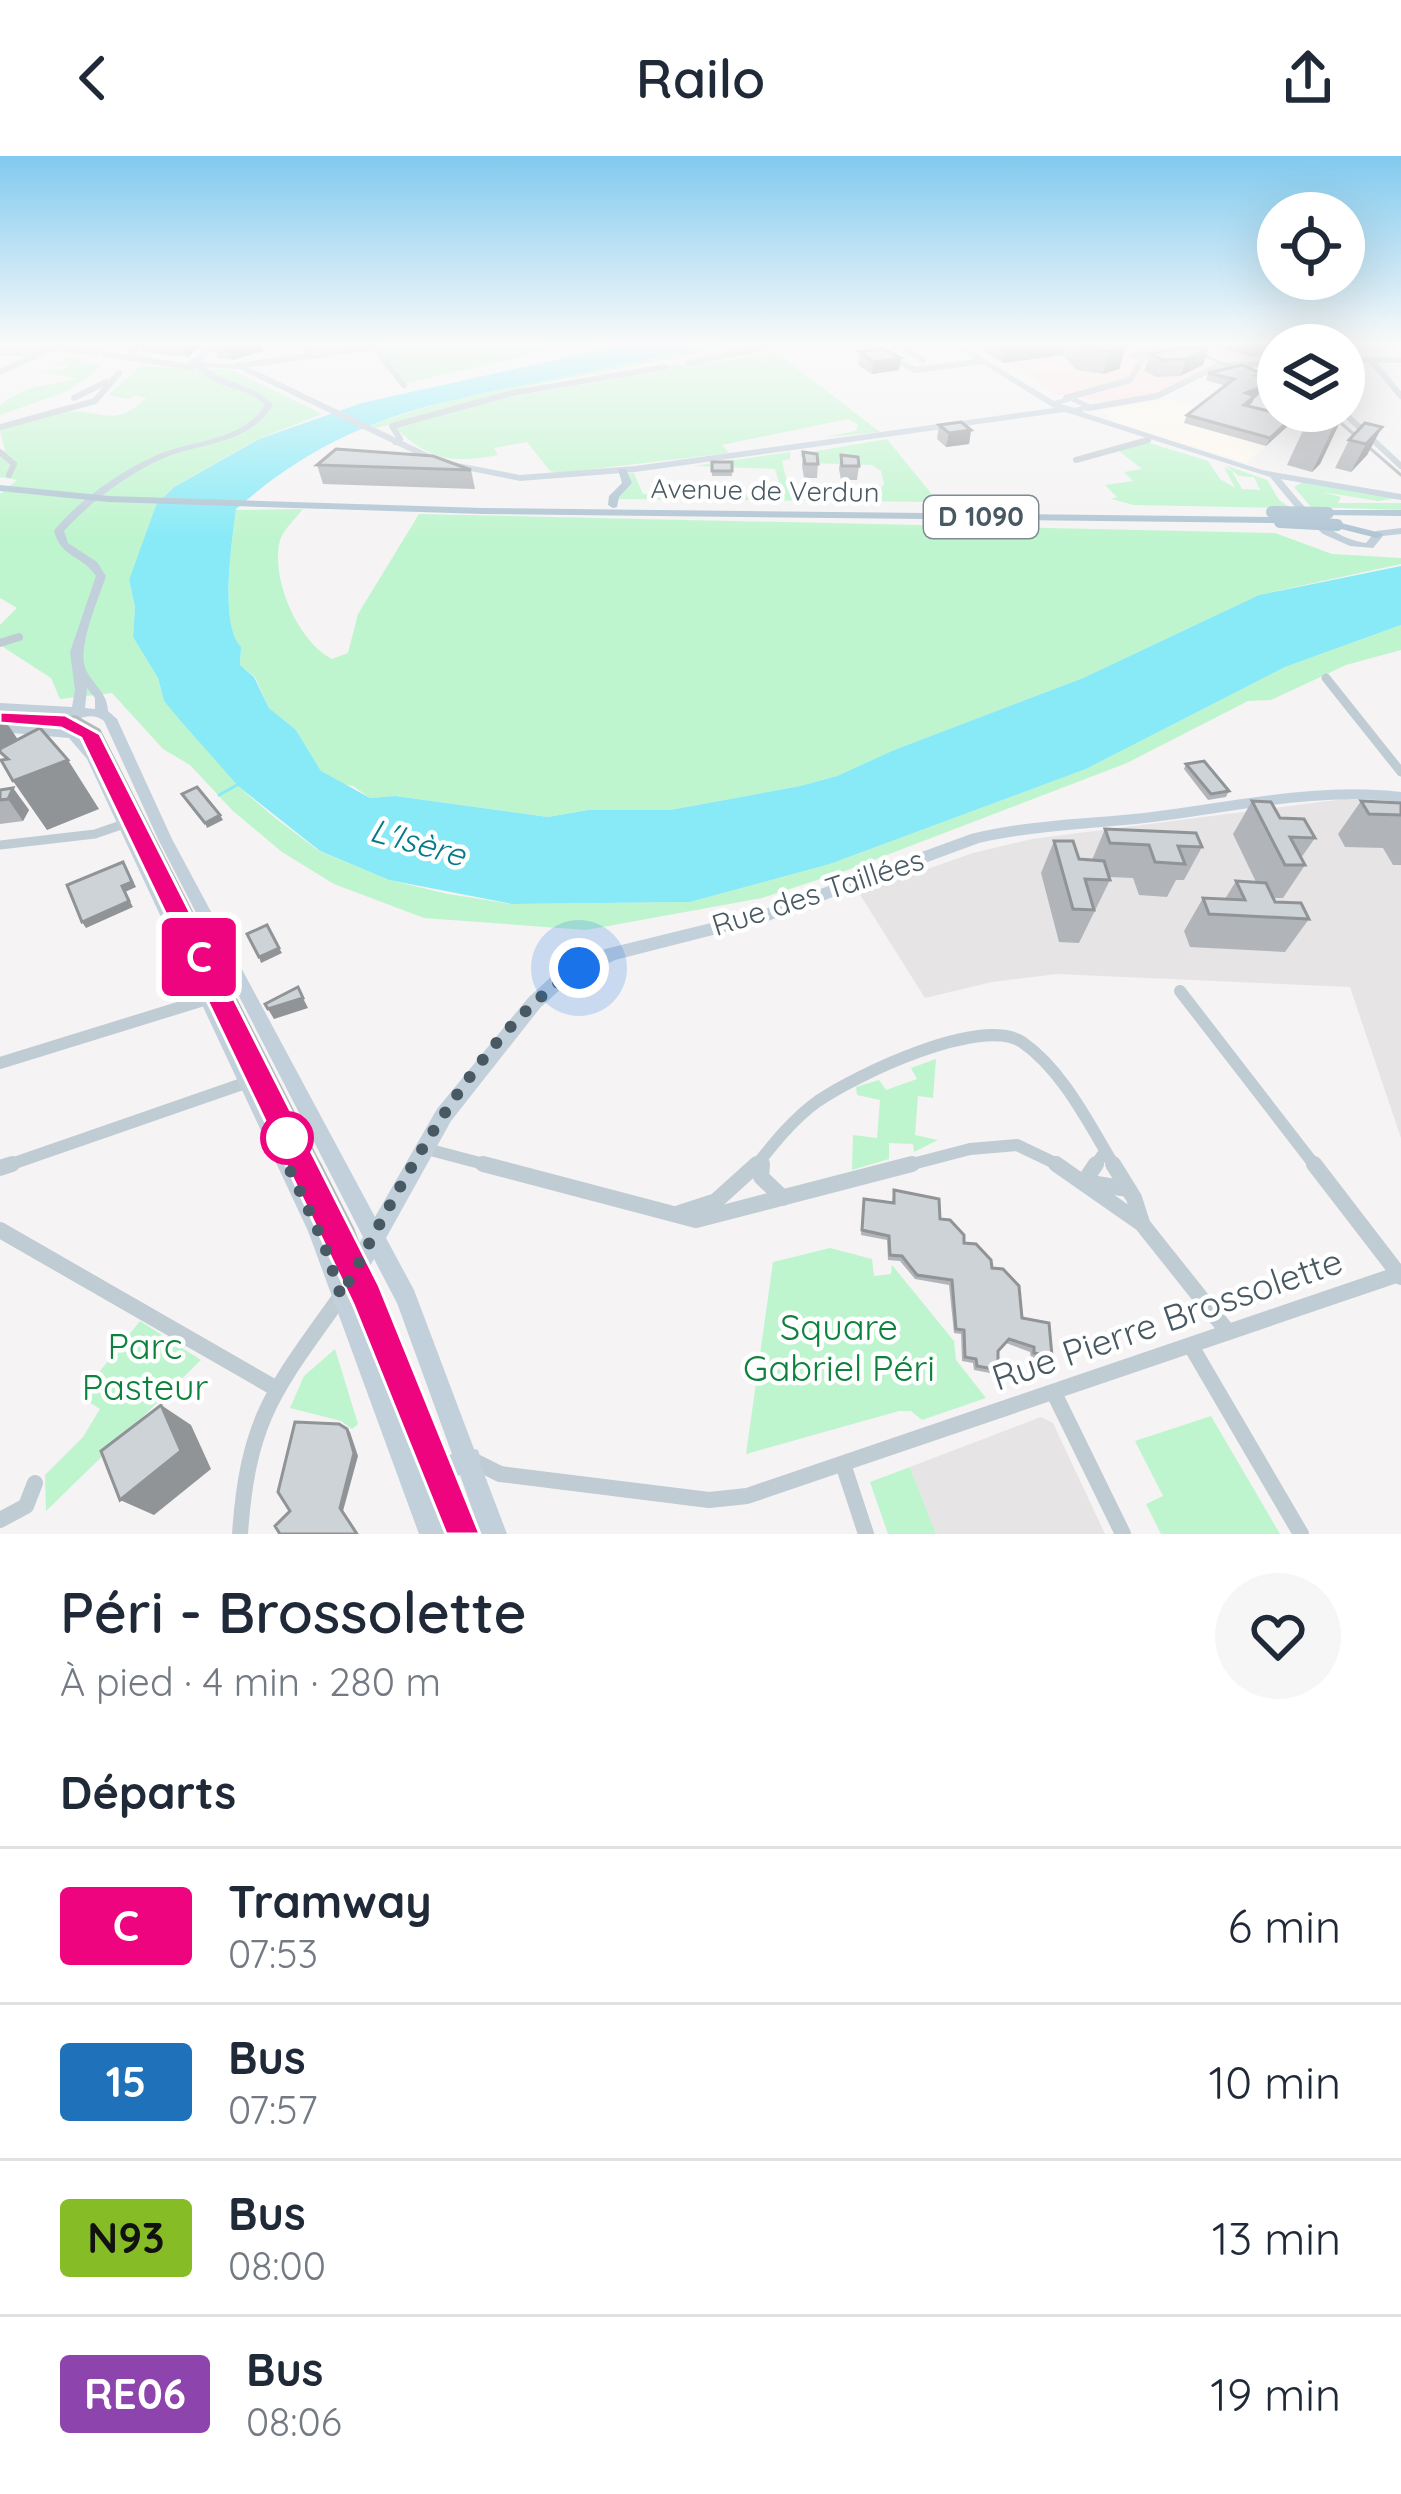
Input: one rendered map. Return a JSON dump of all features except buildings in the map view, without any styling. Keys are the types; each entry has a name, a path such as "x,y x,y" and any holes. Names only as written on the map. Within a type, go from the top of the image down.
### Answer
{"main road":[{"path":"607,508 603,493 614,485 617,471"},
{"name":"D 1090","path":"3,482 108,496 275,501"},
{"name":"Avenue de Verdun","path":"275,501 1277,518"},
{"name":"Avenue de Verdun","path":"275,501 506,511 607,508 1277,518"},
{"path":"1277,518 1401,517"},
{"path":"1333,519 1377,535"}],"street":[{"path":"7,425 56,409"},
{"path":"265,409 264,416 229,436 143,466 108,496 64,523 58,538 93,564 101,576 76,652 80,670 76,722 317,1227 432,1534"},
{"path":"325,409 447,466 490,476 566,478 1031,409"},
{"path":"390,440 400,439 392,426 449,409"},
{"path":"1093,409 1148,440 1284,480 1401,496"},
{"path":"1365,432 1401,466"},
{"path":"1076,460 1148,440"},
{"path":"0,452 14,464 3,482"},
{"path":"1284,480 1401,496"},
{"path":"1284,480 1336,540 1369,546 1377,535 1401,531"},
{"path":"0,644 19,637"},
{"path":"80,670 101,698 102,713 110,719 165,838 406,1298 470,1459 494,1534"},
{"path":"1326,678 1401,772"},
{"path":"0,707 76,722"},
{"path":"0,727 76,722 102,713"},
{"name":"Rue des Taillées","path":"341,1296 423,1148 461,1091 534,1003 569,975 611,954 762,917 990,835 1297,794 1335,791 1401,797"},
{"path":"0,845 127,829"},
{"path":"1180,992 1400,1275"},
{"path":"0,1063 207,999"},
{"path":"676,1214 710,1208 740,1185 811,1104 829,1092 979,1034 1004,1034 1039,1054 1127,1189 1142,1224 1228,1332"},
{"path":"0,1168 248,1082"},
{"path":"423,1148 696,1220 992,1145 1030,1149 1142,1224"},
{"path":"1084,1182 1104,1153"},
{"path":"762,1159 761,1177 783,1198"},
{"path":"1084,1182 1127,1189"},
{"path":"0,1230 275,1388"},
{"name":"Rue Pierre Brossolette","path":"470,1459 500,1474 709,1500 747,1496 1400,1275"},
{"path":"240,1534 253,1442 275,1388 341,1296"},
{"path":"1191,1346 1301,1534"},
{"path":"1054,1393 1123,1534"},
{"path":"414,1482 470,1459"},
{"path":"843,1465 866,1534"},
{"path":"0,1520 26,1506 33,1490"}],"shaded area":[{"path":"1206,409 1257,420 1257,432 1281,432 1247,463 1113,422 1102,410"},
{"path":"1344,799 1401,803 1401,1138 1350,987 1057,974 992,982 925,998 859,893 973,853 1032,839"},
{"path":"1041,1417 1053,1423 1105,1534 936,1534 910,1467"}],"green space":[{"path":"312,409 322,414 258,439 175,486 156,505 129,581 135,607 133,637 158,678 164,701 238,786 274,817 319,851 389,880 448,894 512,904 690,902 830,864 1086,769 1285,667 1401,625 1401,650 1346,665 1271,700 1248,701 1127,763 762,898 586,930 424,918 334,884 282,852 233,811 190,765 163,749 112,693 60,699 51,678 0,645 0,625 17,608 0,598 0,494 17,480 0,477 0,453 5,451 0,430 66,412"},
{"path":"420,409 444,409 376,428 369,425"},
{"path":"458,409 850,409 880,432 825,437 856,431 858,425 848,419 722,445 729,453 560,473 550,471 527,442 494,448 498,455 455,459 420,448 396,428"},
{"path":"887,439 938,502 617,499 626,474 634,473 643,494 783,496 775,469 693,466 790,452 790,459 782,461 787,482 878,491 884,484 881,471 872,465 806,463 799,454"},
{"path":"1146,442 1208,461 1220,479 1235,488 1224,467 1232,471 1242,489 1260,490 1254,477 1239,476 1225,465 1267,480 1279,500 1291,508 1134,505 1111,499 1117,497 1105,485 1133,481 1124,472 1142,469 1119,451"},
{"path":"1303,482 1401,498 1378,501 1322,492 1341,497 1338,503 1401,503 1401,510 1311,507 1294,487"},
{"path":"303,509 280,540 279,572 298,624 332,659 348,653 358,614 419,514 1275,533 1332,554 1401,558 1401,564 1259,595 1083,678 837,776 670,810 588,810 548,817 395,796 370,798 353,786 335,783 321,771 296,730 269,708 255,677 240,665 241,648 230,621 236,510"},
{"path":"149,837 284,1105 278,1109 144,839"},
{"path":"936,1059 933,1098 918,1096 915,1135 938,1140 914,1152 913,1144 889,1143 889,1159 852,1170 853,1135 877,1138 880,1100 857,1095 856,1087 879,1080 886,1090 917,1079 911,1068"},
{"name":"Square Gabriel Péri","path":"830,1248 872,1259 874,1276 891,1274 892,1265 954,1341 956,1360 986,1398 922,1420 911,1411 899,1411 746,1454 773,1262"},
{"name":"Parc Pasteur","path":"140,1321 201,1360 46,1511 45,1475 83,1437 100,1409 80,1396"},
{"path":"335,1349 358,1424 352,1429 341,1421 290,1408 304,1376"},
{"path":"1211,1416 1280,1534 1161,1534 1146,1504 1163,1496 1135,1441"},
{"path":"910,1467 936,1534 888,1534 870,1482"}],"water":[{"name":"L'Isère","path":"344,409 417,409 307,457 236,509 229,602 234,636 241,647 240,665 254,677 269,708 296,730 321,771 370,798 395,796 548,817 588,810 670,810 837,776 1083,678 1259,595 1401,566 1401,625 1285,667 1086,769 830,864 690,902 512,904 389,880 320,851 238,786 164,701 158,678 133,637 135,607 129,580 156,505 174,487 259,439"}],"waterway":[{"path":"219,795 239,784"}],"tram line":[{"path":"1351,432 1401,475"},
{"path":"0,714 76,717 99,730 321,1167"},
{"name":"C","path":"0,718 65,722 89,734 367,1297 460,1534"},
{"path":"295,1155 301,1167"},
{"path":"300,1164 349,1262"},
{"path":"319,1164 352,1229 471,1534"}],"route":[{"path":"287,1138 277,1142 323,1241 341,1296 423,1148 461,1091 534,1003 579,968"}]}
